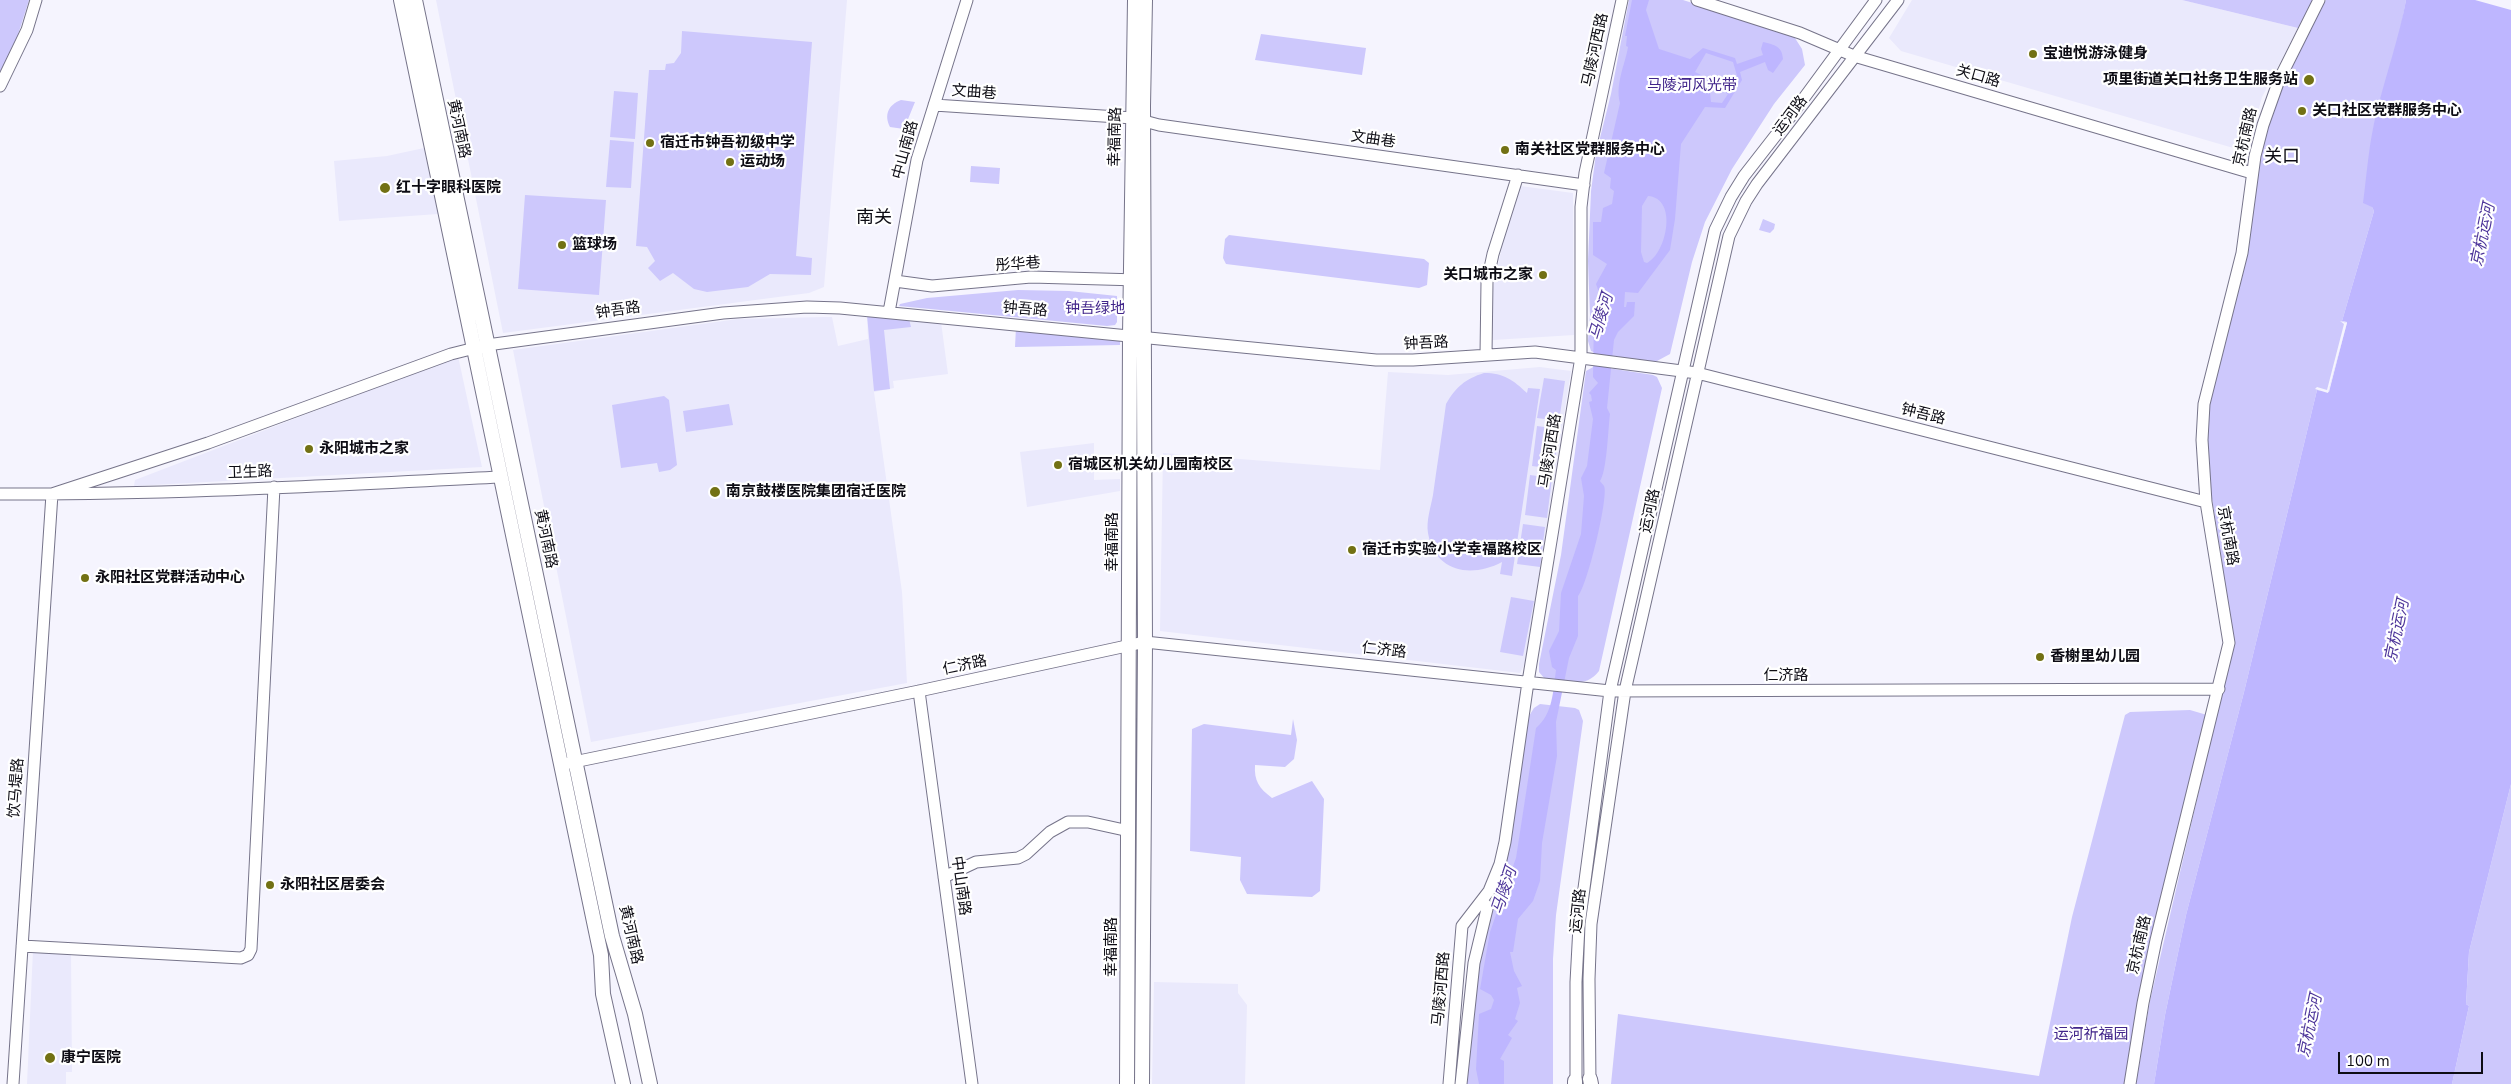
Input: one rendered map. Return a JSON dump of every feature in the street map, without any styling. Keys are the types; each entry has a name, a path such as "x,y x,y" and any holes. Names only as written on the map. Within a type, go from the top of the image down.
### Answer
{"main road":[{"name":"黄河南路","path":"401,0 575,762 617,958 635,1014 650,1084"},
{"name":"黄河南路","path":"415,0 480,346 500,477 601,955 603,994 623,1084"},
{"name":"幸福南路","path":"1127,1084 1129,645 1137,335 1138,119 1135,0"},
{"name":"幸福南路","path":"1138,119 1145,0"},
{"name":"幸福南路","path":"1137,335 1145,642 1142,1084"}],"street":[{"path":"0,86 24,37 36,0"},
{"name":"中山南路","path":"889,312 917,160 967,0"},
{"name":"马陵河西路","path":"1449,1084 1462,926 1466,918 1481,902 1493,881 1505,842 1528,682 1586,358 1580,270 1581,207 1584,184 1622,0"},
{"name":"关口路","path":"1698,0 1792,30 1854,56 2252,173"},
{"name":"运河路","path":"1575,1083 1576,982 1579,926 1610,691 1715,230 1731,196 1876,0"},
{"name":"运河路","path":"1590,1082 1589,979 1592,924 1625,691 1729,236 1742,207 1757,184 1898,0"},
{"name":"京杭南路","path":"2130,1084 2143,1003 2156,940 2219,690 2229,643 2206,502 2202,440 2204,404 2242,252 2255,152 2270,102 2287,63 2320,0"},
{"name":"文曲巷","path":"934,105 1138,119 1159,124 1584,184"},
{"path":"1486,355 1487,282 1491,262 1518,175"},
{"name":"彤华巷","path":"895,281 932,286 1031,277 1137,280"},
{"name":"钟吾路","path":"52,494 208,443 450,354 480,346 724,313 775,308 840,308 1137,335 1376,360 1413,360 1524,352 1586,358 1697,373 2206,502"},
{"name":"卫生路","path":"0,494 274,487 500,477"},
{"path":"22,946 241,958 248,956 251,949 274,487"},
{"name":"饮马堤路","path":"13,1084 52,494"},
{"name":"仁济路","path":"560,766 1145,642 1610,691 2219,690"},
{"name":"中山南路","path":"919,691 972,1084"},
{"path":"944,877 976,862 1018,858 1026,854 1050,832 1068,822 1088,822 1128,832"},
{"name":"马陵河西路","path":"1461,1084 1474,963 1487,908 1481,902"}],"shaded area":[{"name":"宿迁市钟吾初级中学","path":"436,0 847,0 824,287 809,293 503,333"},
{"path":"1912,0 2182,0 2298,28 2262,97 2247,152 1901,51 1889,38"},
{"name":"红十字眼科医院","path":"424,148 438,214 339,221 334,161 387,156"},
{"path":"1520,186 1573,193 1574,335 1493,340 1490,301 1504,238"},
{"name":"南京鼓楼医院集团宿迁医院","path":"867,315 941,322 948,374 893,381 894,388 874,392 902,592 907,683 591,742 513,350 738,319 824,317 832,317 838,346 868,339"},
{"path":"458,356 482,467 134,486 135,480"},
{"name":"宿迁市实验小学幸福路校区","path":"1540,367 1571,371 1525,663 1520,673 1160,631 1163,453 1380,470 1388,372 1448,375"},
{"name":"宿城区机关幼儿园南校区","path":"1094,443 1094,480 1120,479 1120,491 1027,507 1020,452"},
{"path":"33,950 71,952 72,1072 66,1072 66,1084 27,1084"},
{"path":"1154,982 1238,984 1238,993 1247,1005 1245,1084 1152,1084"}],"green space":[{"path":"0,0 29,0 17,38 0,72"},
{"name":"马陵河风光带","path":"1629,0 1683,0 1793,35 1802,49 1805,65 1774,104 1732,169 1705,222 1692,262 1670,354 1657,361 1598,354 1591,351 1588,341 1590,315 1588,261 1591,191 1596,154 1611,94"},
{"path":"2182,0 2313,0 2298,28"},
{"path":"2326,0 2406,0 2399,38 2377,111 2372,207 2374,211 2342,321 2347,323 2328,393 2317,390 2244,692 2186,915 2165,1015 2154,1084 2136,1084 2150,1001 2234,641 2206,460 2207,403 2266,126 2283,81"},
{"path":"682,31 812,42 796,256 812,258 811,275 770,274 748,287 707,292 694,289 673,273 660,281 648,268 655,261 647,247 636,246 649,70 665,70 666,64 674,63 681,53"},
{"path":"1261,34 1366,48 1362,75 1255,60"},
{"path":"614,91 638,93 635,139 610,137"},
{"path":"901,100 915,102 904,129 890,127 887,118 888,111"},
{"path":"610,140 634,142 631,188 606,187"},
{"path":"971,166 1000,168 999,184 970,182"},
{"name":"篮球场","path":"525,195 606,200 599,295 518,289"},
{"path":"1763,219 1775,224 1774,229 1770,233 1759,230"},
{"path":"1229,235 1424,259 1429,263 1427,285 1419,288 1226,264 1223,258 1225,239"},
{"name":"钟吾绿地","path":"1018,290 1069,291 1117,296 1117,322 1115,325 1107,326 899,306 900,304 927,298"},
{"path":"867,315 909,319 911,327 884,330 890,389 874,391"},
{"path":"1016,327 1120,336 1120,345 1015,347"},
{"path":"1595,366 1653,375 1657,377 1662,388 1599,671 1588,680 1567,682 1545,679 1539,672 1539,664 1561,555 1586,371"},
{"path":"1484,373 1497,374 1508,378 1527,393 1528,388 1540,389 1512,576 1500,574 1502,562 1479,570 1456,568 1447,564 1438,557 1428,533 1428,519 1446,404 1462,384"},
{"path":"1544,378 1565,381 1559,421 1537,418"},
{"path":"664,396 669,400 677,465 670,470 659,472 657,463 621,468 612,405"},
{"path":"729,404 733,425 686,432 683,411"},
{"path":"1537,426 1559,429 1554,469 1532,466"},
{"path":"1530,475 1552,478 1547,518 1525,515"},
{"path":"1523,524 1545,527 1540,567 1517,564"},
{"path":"1511,597 1534,601 1523,656 1500,652"},
{"path":"1540,704 1575,708 1579,710 1583,721 1556,915 1553,959 1553,1084 1464,1084 1483,932 1508,851 1529,716 1534,708"},
{"name":"运河祈福园","path":"2190,710 2207,715 2126,1084 1611,1084 1618,1014 2039,1076 2072,917 2125,715 2130,712"},
{"path":"1293,719 1297,740 1294,759 1285,767 1255,765 1255,776 1264,791 1272,798 1312,781 1324,799 1320,891 1312,897 1247,894 1240,880 1241,857 1190,851 1192,729 1204,724 1291,735"},
{"path":"2511,784 2511,1084 2452,1084 2469,1006 2466,1004 2469,952"}],"water":[{"name":"马陵河","path":"1632,0 1649,0 1646,10 1659,49 1690,59 1703,48 1735,58 1737,64 1763,55 1761,49 1763,42 1777,47 1781,51 1783,59 1773,73 1768,70 1765,62 1740,72 1742,80 1725,108 1705,107 1681,144 1675,219 1670,250 1638,293 1625,292 1624,307 1626,307 1627,302 1635,302 1634,316 1618,332 1614,340 1607,408 1610,414 1607,449 1600,481 1604,486 1605,493 1592,560 1578,596 1578,636 1569,658 1556,722 1557,756 1542,843 1540,881 1533,901 1518,919 1513,952 1510,952 1514,971 1522,986 1517,988 1520,1003 1515,1019 1518,1021 1508,1035 1512,1038 1500,1059 1504,1061 1504,1084 1479,1084 1476,1069 1479,1014 1491,1009 1494,1000 1491,995 1480,989 1490,932 1516,858 1536,728 1546,716 1553,694 1556,670 1552,667 1549,651 1559,631 1561,593 1581,534 1584,496 1581,478 1587,466 1593,419 1589,402 1592,401 1589,393 1598,383 1593,377 1594,314 1600,320 1603,317 1601,298 1596,284 1607,264 1593,255 1593,222 1601,222 1603,208 1612,204 1614,191 1610,188 1611,178 1604,173 1620,103 1620,82 1628,47 1626,46 1627,36 1625,36","holes":["1706,53 1733,62 1738,79 1730,89 1695,72","1709,83 1728,94 1722,103 1711,102","1648,196 1657,199 1663,206 1666,215 1666,227 1660,249 1647,263 1644,262 1641,252 1642,206"]},
{"name":"京杭运河","path":"2406,0 2511,0 2511,784 2469,952 2466,1004 2469,1006 2452,1084 2154,1084 2165,1015 2186,915 2244,692 2317,390 2329,392 2347,322 2342,321 2374,211 2372,207 2363,203 2370,145 2374,122"}],"pier":[{"path":"2475,0 2511,0 2511,10"},
{"path":"2340,321 2347,323 2328,393 2315,389 2317,387 2327,390 2344,324"}],"place":[{"name":"宝迪悦游泳健身","path":"2033,54"},
{"name":"项里街道关口社务卫生服务站","path":"2309,80"},
{"name":"关口社区党群服务中心","path":"2302,111"},
{"name":"宿迁市钟吾初级中学","path":"650,143"},
{"name":"南关社区党群服务中心","path":"1505,150"},
{"name":"运动场","path":"730,162"},
{"name":"红十字眼科医院","path":"385,188"},
{"name":"篮球场","path":"562,245"},
{"name":"关口城市之家","path":"1543,275"},
{"name":"永阳城市之家","path":"309,449"},
{"name":"宿城区机关幼儿园南校区","path":"1058,465"},
{"name":"南京鼓楼医院集团宿迁医院","path":"715,492"},
{"name":"宿迁市实验小学幸福路校区","path":"1352,550"},
{"name":"永阳社区党群活动中心","path":"85,578"},
{"name":"香榭里幼儿园","path":"2040,657"},
{"name":"永阳社区居委会","path":"270,885"},
{"name":"康宁医院","path":"50,1058"}],"district":[{"name":"关口","path":"2282,158"},
{"name":"南关","path":"874,219"}]}
